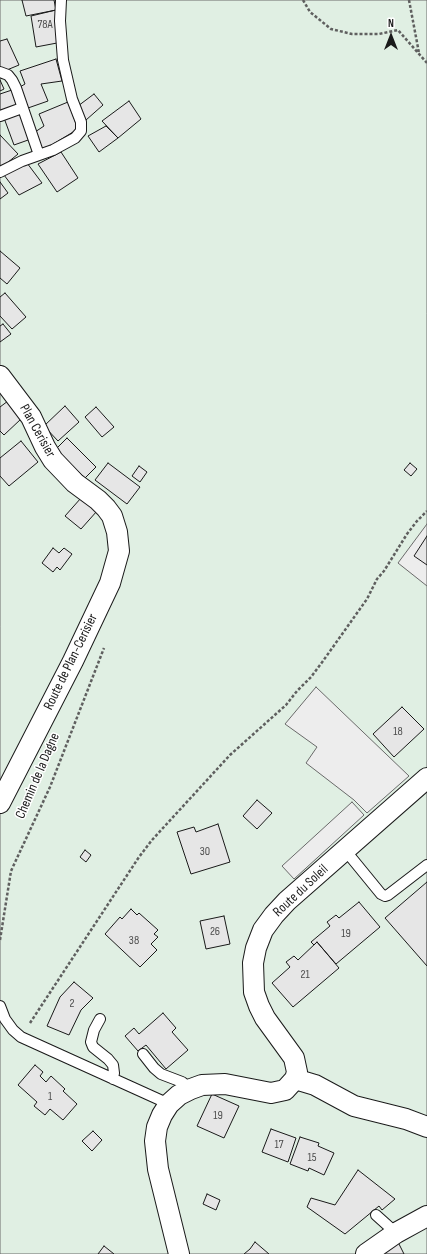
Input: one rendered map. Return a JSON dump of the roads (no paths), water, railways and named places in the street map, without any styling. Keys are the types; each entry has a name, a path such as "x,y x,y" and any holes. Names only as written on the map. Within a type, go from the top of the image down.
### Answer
{"street":[{"name":"Plan Cerisier","path":"0,376 31,416 45,447 53,460 75,483 98,500 112,516"},
{"name":"Route de Plan-Cerisier","path":"0,803 73,661 110,583 119,551 117,532 112,516"},
{"name":"Route du Soleil","path":"295,1079 297,1072 294,1058 272,1029 259,1006 254,992 254,955 263,930 274,915 427,778"},
{"path":"179,1254 161,1183 155,1141 157,1127 169,1104 179,1095 191,1088 202,1085 225,1084 271,1093 285,1090 295,1079 315,1085 354,1106 406,1119 427,1127"},
{"path":"366,1254 396,1233 427,1216"}],"lane":[{"path":"0,172 22,161 53,150 70,141 81,131 81,122 72,99 62,60 60,21 61,0"},
{"path":"0,72 8,75 12,80 39,155"},
{"path":"0,116 22,108"},
{"path":"345,850 381,894 385,896 427,865"},
{"path":"0,1006 5,1019 13,1030 21,1037 169,1104"},
{"path":"100,1019 94,1030 91,1042 93,1048 113,1064 113,1079"},
{"path":"143,1054 161,1074 182,1082 191,1088"},
{"path":"376,1215 396,1233"}]}
